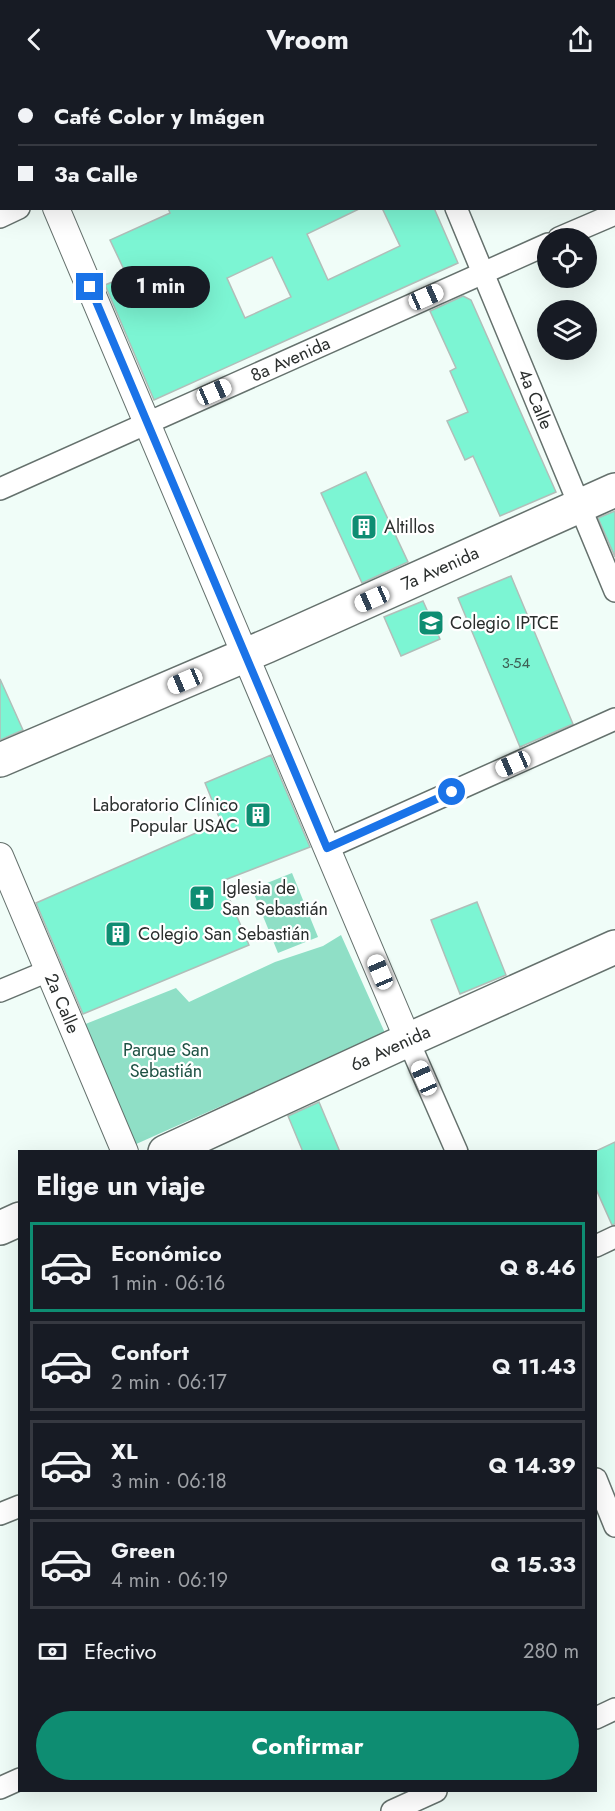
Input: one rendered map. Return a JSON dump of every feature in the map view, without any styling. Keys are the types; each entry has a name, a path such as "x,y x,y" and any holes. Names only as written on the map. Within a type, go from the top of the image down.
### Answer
{"main road":[{"name":"7a Avenida","path":"0,759 246,655 615,490"},
{"name":"6a Avenida","path":"169,1150 615,947"},
{"path":"0,1228 18,1220"}],"street":[{"path":"0,218 16,210"},
{"path":"57,210 456,1150"},
{"name":"4a Calle","path":"457,210 615,591"},
{"path":"582,228 615,214"},
{"name":"8a Avenida","path":"0,489 537,249"},
{"path":"327,848 615,719"},
{"name":"2a Calle","path":"0,856 124,1150"},
{"path":"0,992 48,971"},
{"path":"597,1246 615,1237"},
{"path":"597,1482 609,1521"},
{"path":"0,1514 18,1507"},
{"path":"597,1718 615,1709"},
{"path":"0,1788 18,1780"},
{"path":"395,1805 433,1792"}],"green space":[{"path":"292,873 318,937 278,953 252,889"},
{"name":"Parque San Sebastián","path":"341,935 385,1033 134,1145 83,1025 176,988 189,1002 275,962 323,946"}],"building":[{"path":"169,210 357,210 307,234 328,280 400,246 383,210 435,210 458,263 154,400 105,285 127,276 110,240 170,213","holes":["272,257 291,297 245,318 227,278"]},
{"path":"463,296 471,300 556,492 500,516 473,456 465,460 447,421 468,412 450,371 456,368 430,311"},
{"name":"Altillos","path":"366,472 408,562 362,583 321,493"},
{"path":"615,511 615,557 598,518"},
{"path":"511,576 573,724 520,747 458,598"},
{"path":"423,601 440,639 401,656 384,617"},
{"path":"0,679 23,730 0,740"},
{"path":"271,755 310,847 222,881 249,945 83,1014 36,903 221,822 205,783"},
{"path":"477,902 506,975 460,994 431,920"},
{"path":"319,1102 339,1150 302,1150 288,1116"},
{"path":"615,1142 615,1224 612,1225 597,1191 597,1151"}],"place":[{"name":"Altillos","path":"364,527"},
{"name":"Colegio IPTCE","path":"431,623"},
{"name":"Laboratorio Clínico Popular USAC","path":"258,815"},
{"name":"Iglesia de San Sebastián","path":"202,898"},
{"name":"Colegio San Sebastián","path":"118,934"}],"route":[{"path":"90,287 327,848 452,792"}]}
